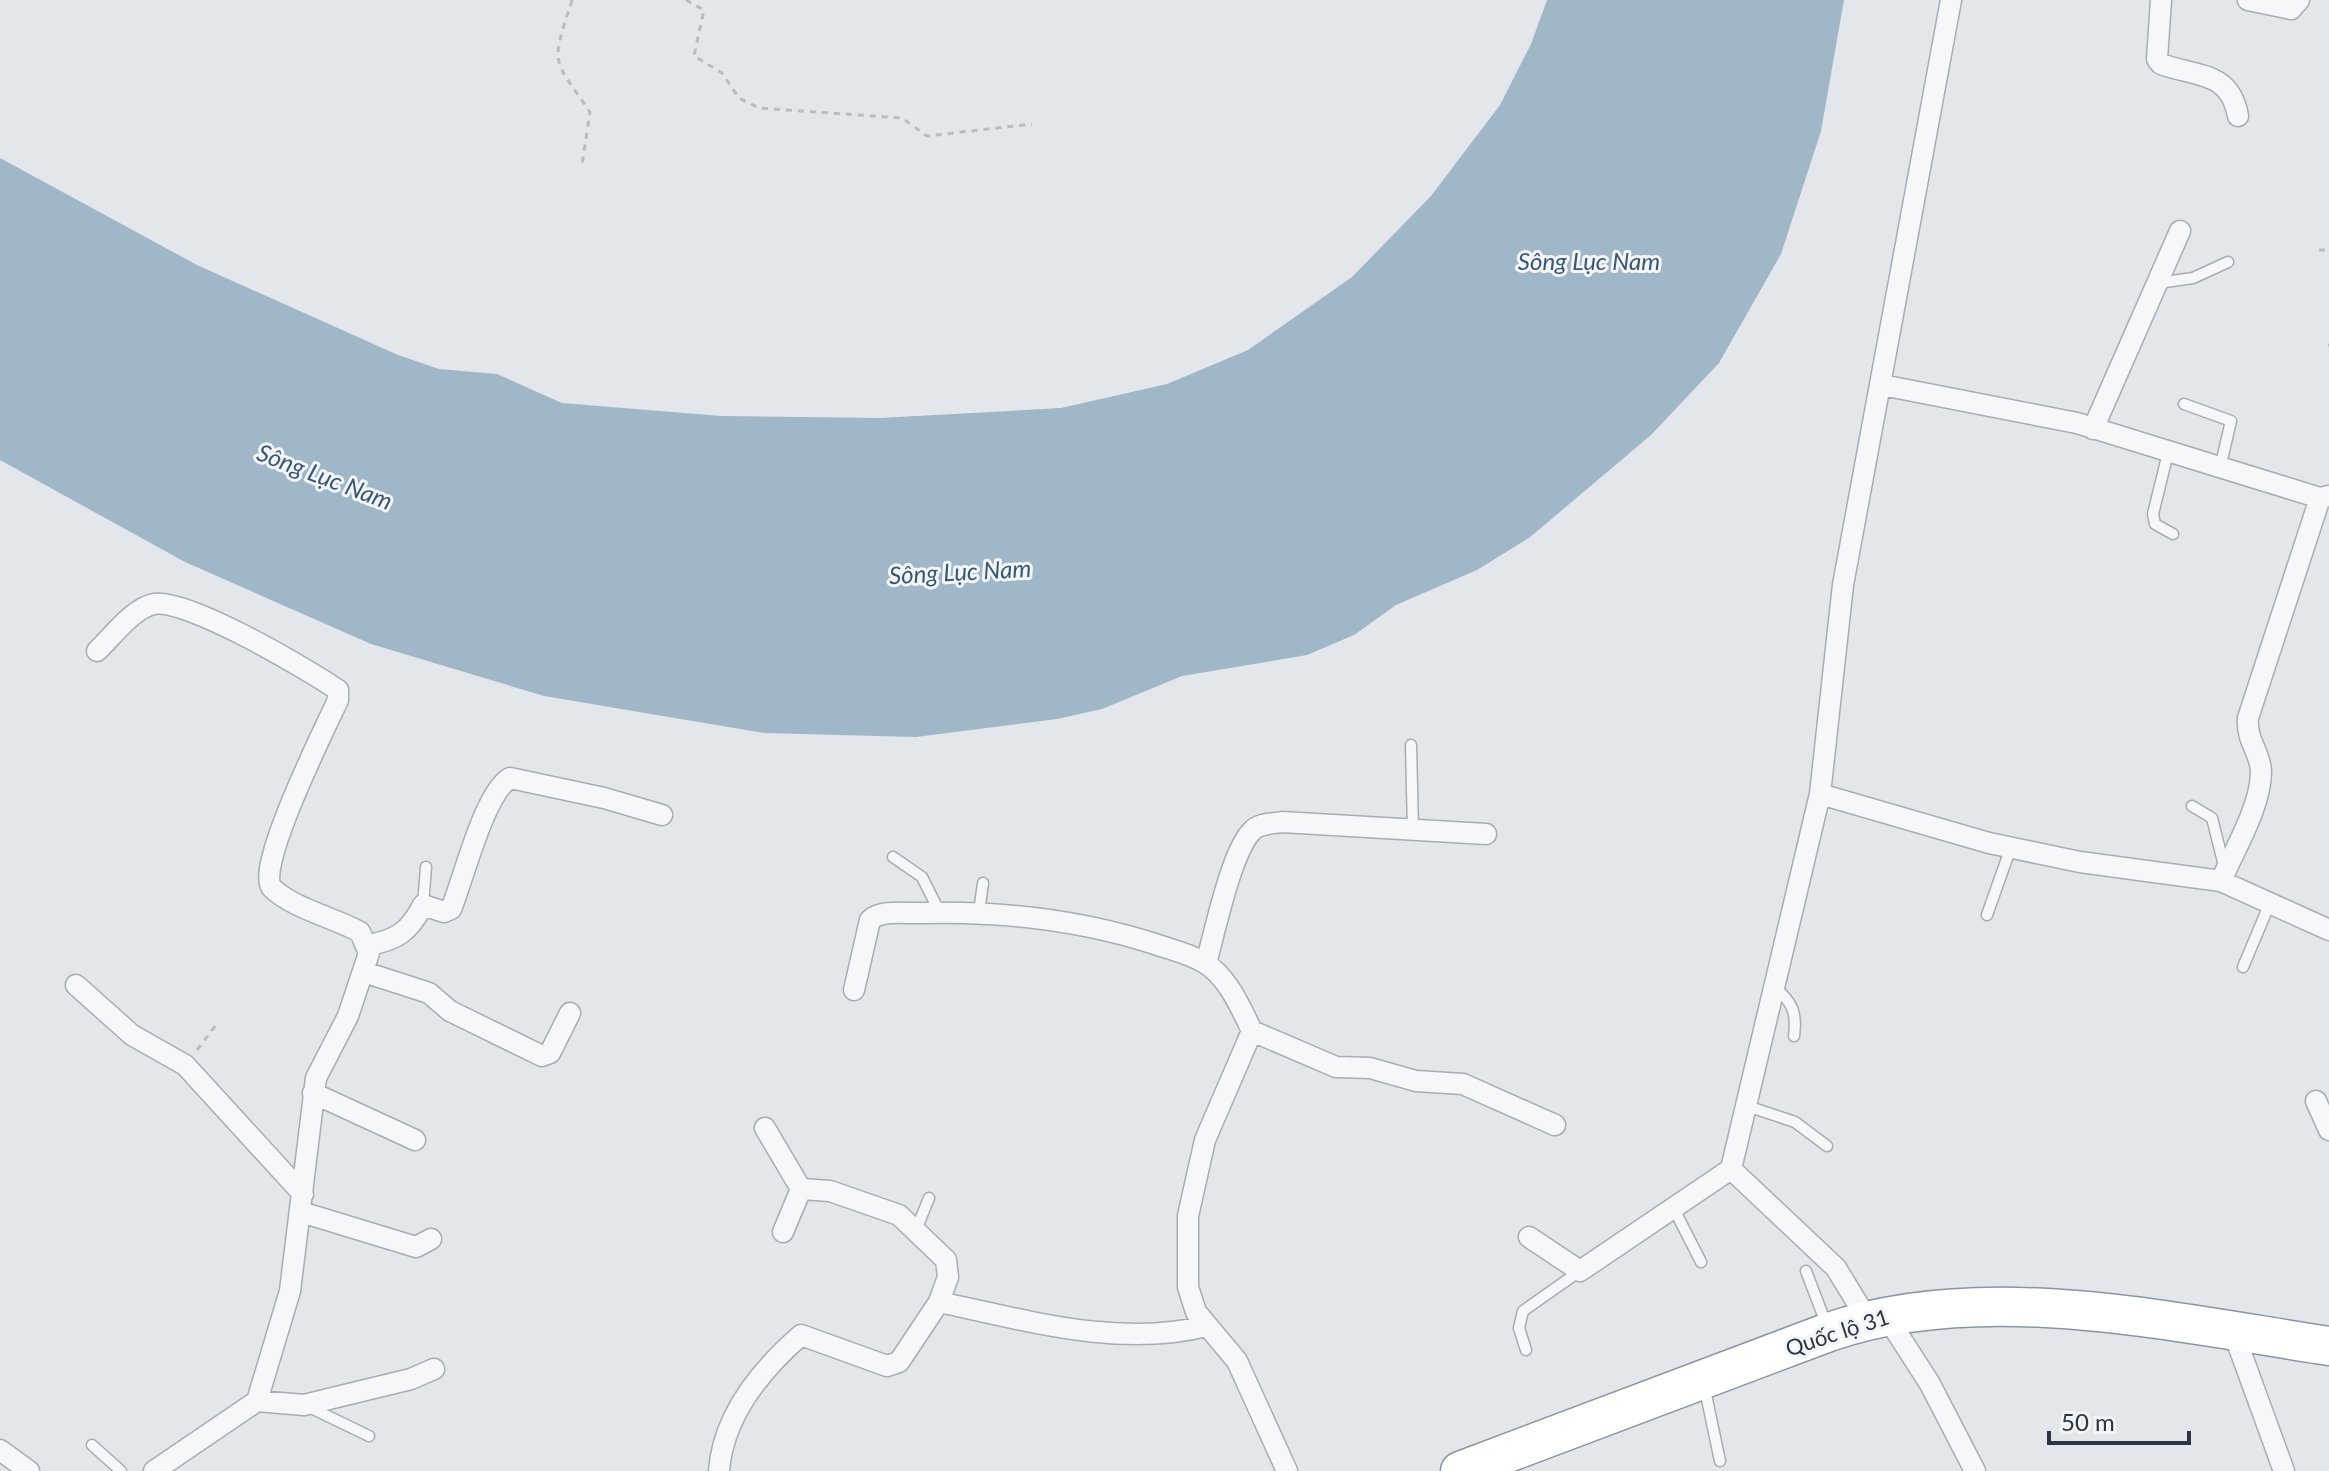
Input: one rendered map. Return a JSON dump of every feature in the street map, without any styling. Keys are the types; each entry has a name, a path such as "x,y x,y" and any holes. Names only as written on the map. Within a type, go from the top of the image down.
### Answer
{"highway":[{"name":"Quốc lộ 31","path":"1460,1471 1666,1401 1703,1378 1829,1332 1876,1317 1945,1307 2021,1308 2233,1331 2329,1346"}],"street":[{"path":"1529,1237 1580,1271 1642,1226 1674,1209 1731,1169 1820,794 1843,585 1951,0"},
{"path":"2161,0 2157,59 2161,64 2203,75 2226,86 2238,116"},
{"path":"2248,0 2291,9 2299,0"},
{"path":"2093,429 2180,231"},
{"path":"1882,385 2093,429 2324,497 2248,718 2249,742 2261,770 2258,791 2223,876"},
{"path":"97,651 145,607 176,604 338,690 338,700 273,850 267,880 270,886 293,900 360,932 368,945 364,972 348,1016 323,1062 313,1093 290,1291 257,1401"},
{"path":"368,945 403,934 423,905 444,912 451,909 490,809 510,778 577,791 662,815"},
{"path":"1820,794 2011,847 2080,862 2223,876 2270,903 2329,930"},
{"path":"1206,963 1234,867 1248,836 1259,826 1282,822 1486,834"},
{"path":"854,990 865,933 875,915 979,912 1098,929 1206,963 1235,996 1252,1031 1336,1067 1370,1068 1416,1081 1463,1084 1555,1125"},
{"path":"364,972 429,993 450,1011 542,1056 550,1053 570,1013"},
{"path":"76,985 132,1035 185,1065 302,1203 416,1247 431,1239"},
{"path":"1252,1031 1205,1140 1188,1287 1196,1312 1230,1349 1287,1471"},
{"path":"313,1093 415,1140"},
{"path":"2316,1101 2329,1130"},
{"path":"765,1128 801,1189"},
{"path":"1731,1169 1836,1268 1876,1317 1955,1429 1975,1471"},
{"path":"719,1471 728,1435 750,1387 801,1335 893,1366 939,1302 949,1268 946,1260 899,1215 830,1191 801,1189"},
{"path":"783,1232 801,1189"},
{"path":"939,1302 1116,1334 1168,1335 1206,1326"},
{"path":"2233,1331 2284,1471"},
{"path":"154,1471 257,1401 304,1405 411,1379 434,1369"},
{"path":"0,1450 29,1471"}],"lane":[{"path":"2156,284 2193,278 2228,262"},
{"path":"2184,404 2231,421 2220,468"},
{"path":"2168,453 2153,514 2155,524 2173,534"},
{"path":"1411,745 1413,831"},
{"path":"2192,806 2212,818 2223,876"},
{"path":"1987,915 2011,847"},
{"path":"893,857 922,877 940,913"},
{"path":"423,905 426,867"},
{"path":"979,912 983,883"},
{"path":"2243,967 2270,903"},
{"path":"1775,988 1788,999 1794,1010 1794,1036"},
{"path":"1747,1106 1795,1122 1827,1146"},
{"path":"916,1230 929,1198"},
{"path":"1674,1209 1701,1262"},
{"path":"1526,1350 1519,1328 1523,1311 1580,1271"},
{"path":"1806,1271 1829,1332"},
{"path":"1703,1378 1720,1461"},
{"path":"304,1405 369,1436"},
{"path":"92,1445 121,1471"}],"path":[{"path":"572,0 556,51 559,71 590,112 582,165"},
{"path":"686,0 704,10 694,56 722,73 739,98 759,108 902,118 927,136 1032,124"},
{"path":"2319,250 2329,250"},
{"path":"185,1065 216,1025"}],"water":[{"name":"Sông Lục Nam","path":"1547,0 1844,0 1821,131 1781,254 1719,363 1651,435 1529,538 1477,570 1396,605 1354,635 1307,655 1182,676 1102,709 1057,719 916,737 764,733 544,696 371,644 185,562 0,460 0,158 197,265 398,355 439,369 497,374 562,403 721,416 880,418 1061,408 1167,384 1248,350 1352,277 1431,196 1500,105 1531,44"}]}
